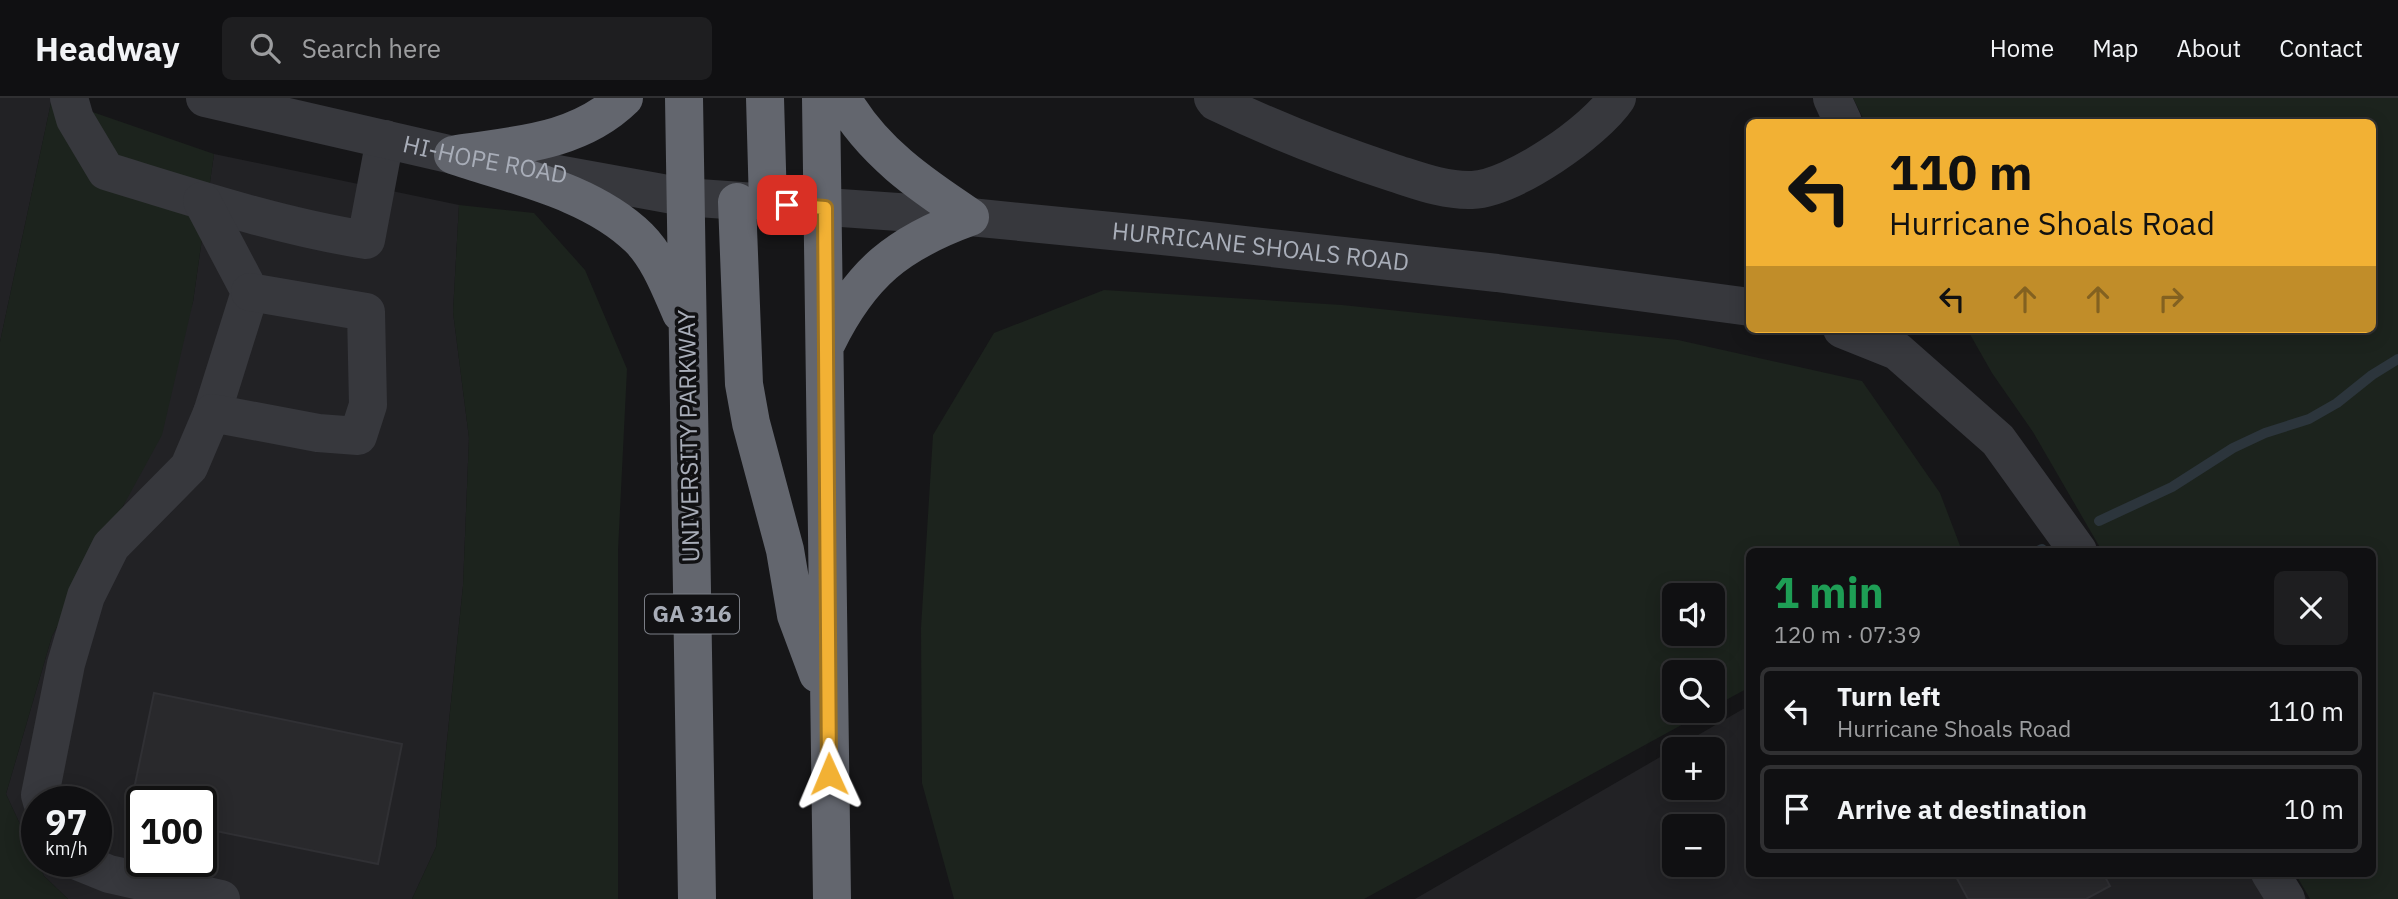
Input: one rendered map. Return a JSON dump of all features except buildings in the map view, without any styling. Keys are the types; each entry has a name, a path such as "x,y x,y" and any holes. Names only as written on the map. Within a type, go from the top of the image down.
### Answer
{"highway":[{"path":"453,155 542,141 579,130 600,119 624,98"},
{"name":"UNIVERSITY PARKWAY","path":"684,98 697,899"},
{"path":"765,98 753,203 744,384 751,423 786,550 796,615 827,699"},
{"path":"821,98 825,208 827,699 832,899"},
{"path":"842,98 850,112 891,160 918,183 970,217"},
{"path":"453,155 586,202 621,223 640,239 654,258 687,328"},
{"path":"826,344 848,302 883,263 914,241 970,217"}],"street":[{"path":"69,98 75,119 106,171 202,201 331,234 366,240 385,139"},
{"name":"HI-HOPE ROAD","path":"205,98 453,155 684,197 753,203"},
{"path":"1213,98 1216,102 1275,130 1375,167 1436,187 1473,190 1523,173 1558,151 1608,111 1617,98"},
{"path":"1832,98 1842,119"},
{"path":"42,786 66,664 86,596 111,545 189,467 212,413 250,292 202,201"},
{"name":"HURRICANE SHOALS ROAD","path":"753,203 970,217 1497,273 1746,306"},
{"path":"212,413 318,433 358,436 368,405 366,312 250,292"},
{"path":"1863,333 1901,340 1998,440 2076,548"},
{"path":"112,875 221,899"},
{"path":"2272,877 2286,899"}],"shaded area":[{"path":"0,98 52,98 0,342"},
{"path":"52,98 214,154 193,302 162,435 52,636 6,794 21,826 21,877 45,877 68,899 0,899 0,342"},
{"path":"1853,98 2398,98 2398,899 2310,899 2297,877 2376,877 2376,548 2100,548 2033,432 1992,373 1969,333 2376,333 2376,119 1864,119"},
{"path":"214,154 459,205 453,312 469,438 463,586 436,847 412,899 68,899 45,877 112,877 112,786 21,786 21,826 6,794 52,636 123,507 193,302"},
{"path":"459,205 534,213 585,270 627,369 618,550 618,899 412,899 436,847 463,586 469,438 453,312"},
{"path":"1104,290 1342,305 1678,340 1862,381 1940,493 1961,548 1746,548 1746,689 1725,701 1725,660 1662,660 1662,723 1685,723 1364,899 954,899 922,783 921,628 933,435 994,333"},
{"path":"1746,707 1746,877 2293,877 2307,899 1415,899 1662,756 1662,800 1725,800 1725,737 1695,737 1719,723 1725,723 1725,719"}],"waterway":[{"path":"2099,521 2172,487 2233,448 2265,433 2309,419 2337,403 2372,375 2398,359"}],"route":[{"path":"787,205 825,208 829,774"}]}
